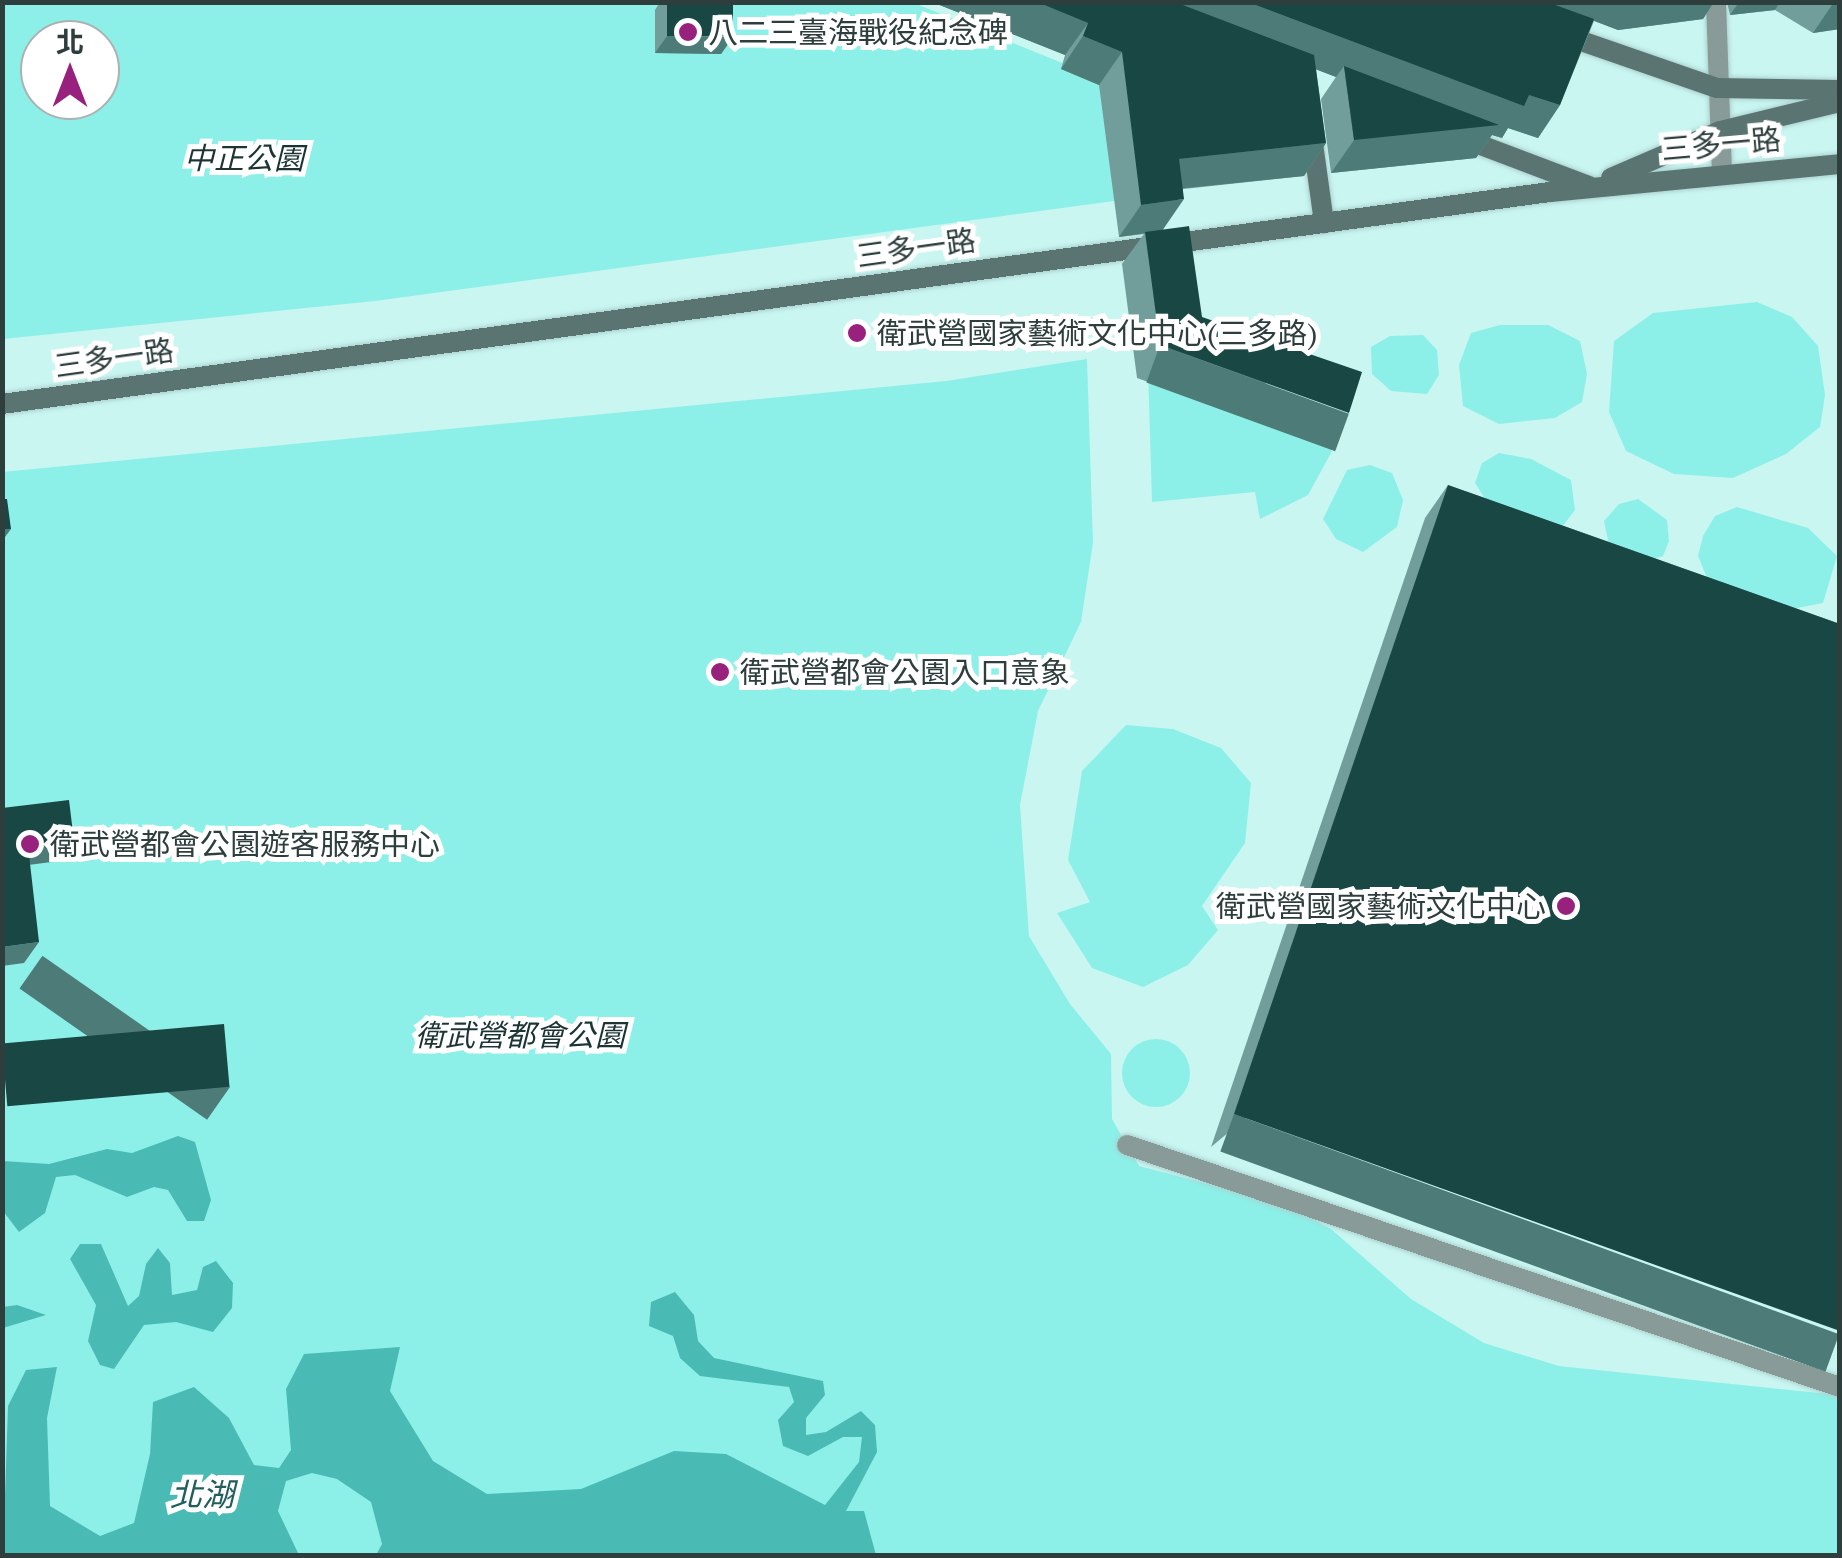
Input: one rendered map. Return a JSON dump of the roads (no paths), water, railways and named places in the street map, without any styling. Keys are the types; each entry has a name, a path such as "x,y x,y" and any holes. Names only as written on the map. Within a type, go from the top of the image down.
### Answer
{"street":[{"path":"1716,2 1722,172"},
{"name":"三多一路","path":"1542,27 1717,88 1840,90"},
{"path":"1431,126 1591,187 1720,130 1840,102"},
{"path":"1309,114 1324,223"},
{"name":"三多一路","path":"2,404 1591,187 1840,164"},
{"path":"1127,1145 1840,1387"}],"water":[{"path":"178,1136 195,1142 211,1200 204,1221 187,1221 168,1190 154,1187 127,1197 75,1175 56,1177 45,1213 19,1232 3,1211 3,1161 49,1164 107,1149 132,1153"},
{"path":"80,1244 101,1244 128,1306 139,1296 146,1264 158,1248 170,1263 172,1295 197,1290 203,1267 216,1261 233,1283 232,1308 213,1332 176,1322 144,1325 114,1369 100,1365 88,1341 96,1305 70,1259"},
{"name":"北湖","path":"675,1292 694,1315 698,1341 714,1358 823,1381 825,1395 806,1418 806,1435 826,1432 861,1411 875,1425 877,1452 846,1511 864,1511 876,1555 376,1555 382,1544 371,1502 337,1479 312,1473 286,1481 278,1511 299,1555 3,1555 8,1406 26,1370 57,1367 47,1418 50,1506 100,1536 134,1523 150,1454 153,1402 194,1387 229,1418 254,1465 279,1468 291,1450 286,1389 304,1354 400,1347 390,1391 433,1461 487,1494 581,1489 674,1451 726,1454 825,1505 859,1462 862,1437 843,1437 808,1456 783,1446 778,1420 794,1402 789,1387 700,1376 680,1358 673,1336 649,1326 651,1302"},
{"path":"17,1305 46,1315 3,1328 3,1307"}],"place":[{"name":"八二三臺海戰役紀念碑","path":"688,32"},
{"name":"衛武營國家藝術文化中心(三多路)","path":"857,333"},
{"name":"衛武營都會公園入口意象","path":"720,672"},
{"name":"衛武營都會公園遊客服務中心","path":"30,844"},
{"name":"衛武營國家藝術文化中心","path":"1566,906"}],"park label":[{"name":"中正公園","path":"244,158"},
{"name":"衛武營都會公園","path":"520,1035"}]}
